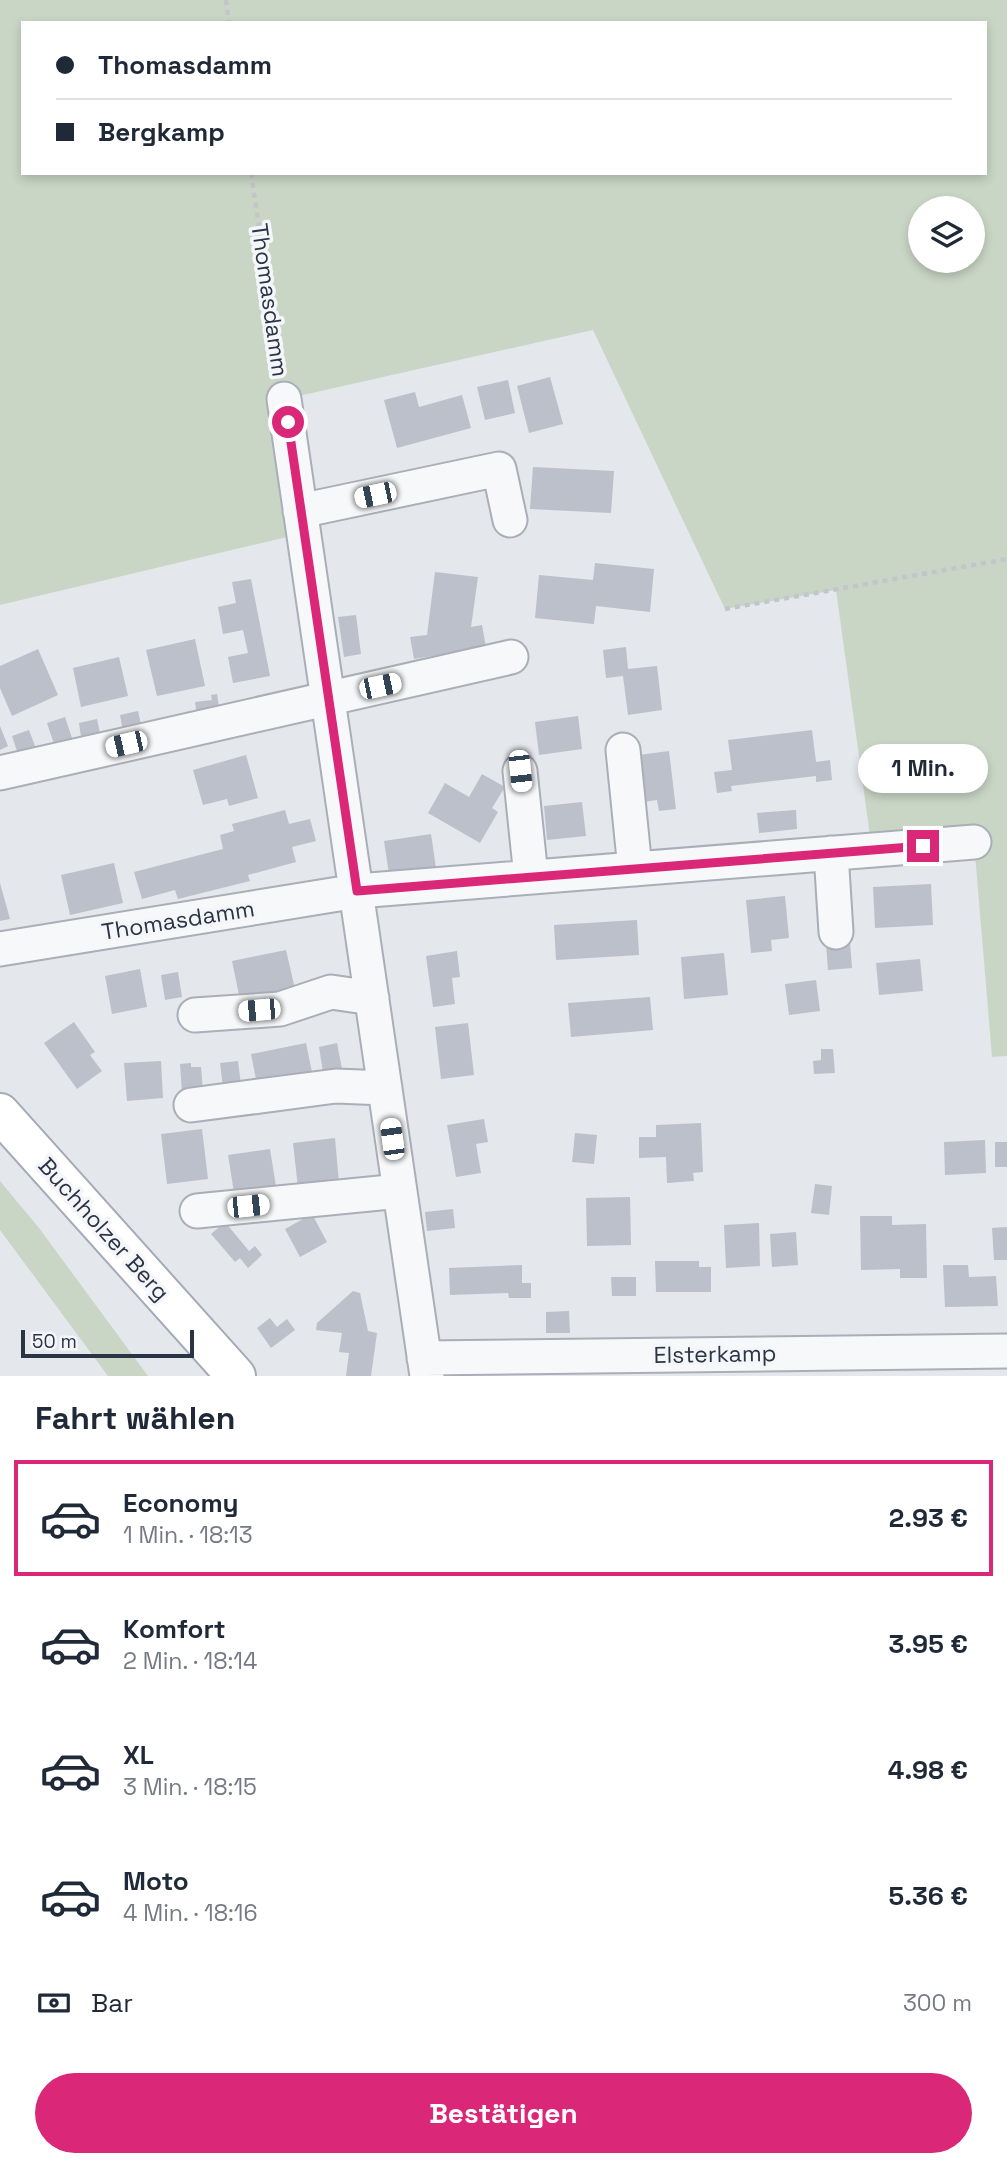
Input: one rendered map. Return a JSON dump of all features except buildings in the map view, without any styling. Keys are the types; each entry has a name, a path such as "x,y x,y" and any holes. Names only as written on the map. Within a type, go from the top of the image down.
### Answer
{"main road":[{"name":"Buchholzer Berg","path":"0,1113 236,1376"}],"street":[{"name":"Thomasdamm","path":"284,400 425,1367"},
{"path":"300,511 499,469 510,520"},
{"path":"0,773 511,657"},
{"path":"623,750 635,869"},
{"path":"520,771 531,877"},
{"path":"357,891 974,842"},
{"path":"831,853 836,932"},
{"name":"Thomasdamm","path":"0,949 357,891"},
{"path":"195,1015 281,1009 331,992 372,998"},
{"path":"191,1105 336,1086 385,1088"},
{"path":"197,1211 400,1191"},
{"name":"Elsterkamp","path":"425,1367 913,1364 1007,1351"}],"path":[{"path":"226,0 229,21"},
{"name":"Thomasdamm","path":"251,175 284,400"},
{"path":"725,608 1007,559"}],"green space":[{"path":"0,0 1007,0 1007,1056 992,1057 974,842 872,850 836,590 725,609 593,330 285,399 304,533 0,605"},
{"path":"0,1181 39,1228 148,1376 108,1376 0,1230"}],"route":[{"path":"288,422 357,891 923,846"}]}
